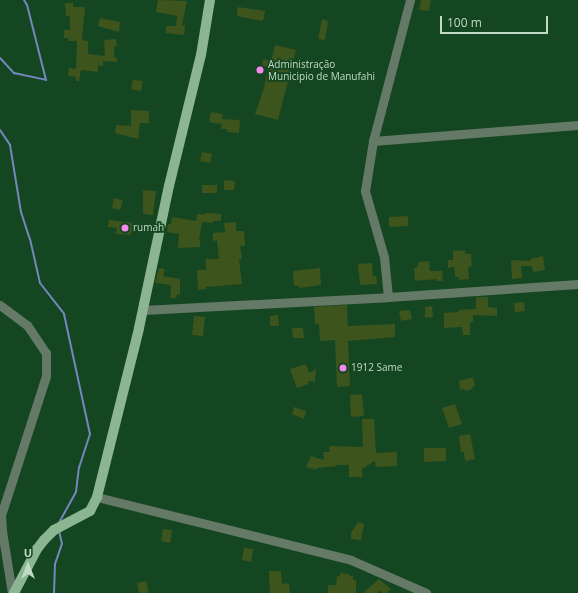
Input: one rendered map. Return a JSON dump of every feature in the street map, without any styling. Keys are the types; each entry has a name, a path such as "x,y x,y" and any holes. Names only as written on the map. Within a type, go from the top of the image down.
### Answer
{"main road":[{"path":"13,593 37,549 44,540 54,530 90,512 97,497 143,310 169,186 201,55 210,0"}],"street":[{"path":"388,297 384,257 365,191 373,141 410,0"},
{"path":"373,141 578,125"},
{"path":"143,310 388,297 578,284"},
{"path":"0,305 27,325 46,353 46,376 2,515 2,531 13,593"},
{"path":"97,497 352,560 426,593"}],"building":[{"path":"158,0 187,1 182,25 185,25 184,35 166,33 166,26 176,26 177,16 156,12"},
{"path":"421,0 431,0 429,11 419,10"},
{"path":"65,3 73,3 73,7 85,7 82,40 88,41 88,54 105,56 104,40 116,39 117,46 114,46 114,57 117,58 117,62 103,61 103,66 98,65 98,72 81,70 79,81 76,81 76,77 68,76 69,68 76,69 77,41 68,41 68,38 64,38 64,30 70,30 70,16 66,16"},
{"path":"238,7 265,11 263,21 237,16"},
{"path":"100,18 120,22 119,32 98,26"},
{"path":"322,19 328,21 325,40 318,39"},
{"path":"275,45 296,50 278,120 255,114 264,88 268,67 262,66 263,59 271,61"},
{"path":"133,80 143,81 141,91 131,89"},
{"path":"131,110 149,111 149,123 140,123 138,139 115,133 116,125 131,126"},
{"path":"211,112 223,114 222,119 240,120 239,133 227,132 227,129 221,129 222,121 221,124 209,122"},
{"path":"202,152 212,154 210,163 200,161"},
{"path":"224,180 235,181 234,190 224,190"},
{"path":"202,185 217,185 217,193 202,193"},
{"path":"143,190 156,191 153,215 143,214"},
{"name":"rumah","path":"114,198 123,200 120,210 112,208"},
{"path":"205,213 221,214 221,221 213,221 213,223 202,222 199,240 200,247 178,248 179,234 167,232 168,224 171,224 172,217 196,221 197,214 204,215"},
{"path":"408,216 408,226 389,227 389,217"},
{"name":"rumah","path":"109,220 133,223 131,235 116,234 117,228 108,227"},
{"path":"236,222 236,231 244,231 245,246 240,246 242,259 239,259 242,284 206,287 206,289 198,290 197,270 206,270 206,259 219,259 217,240 213,241 213,233 225,232 224,223"},
{"path":"465,250 465,254 471,254 472,266 468,267 469,279 459,280 459,277 455,277 454,267 448,268 448,260 453,260 453,251"},
{"path":"543,256 545,270 533,272 532,266 521,266 522,278 512,279 511,260 531,261 530,259"},
{"path":"429,261 430,271 442,271 443,281 437,281 437,279 415,281 414,268 418,267 418,262"},
{"path":"372,263 373,277 376,276 377,284 360,285 358,264"},
{"path":"159,268 165,269 163,276 180,279 180,295 177,294 176,298 170,298 171,285 155,283"},
{"path":"320,268 321,285 299,288 299,286 294,286 293,271"},
{"path":"476,297 488,297 488,307 497,308 497,316 473,315 473,322 470,322 470,335 463,335 462,327 444,328 444,313 476,309"},
{"path":"524,302 525,311 515,312 514,303"},
{"path":"347,305 348,326 395,324 395,337 348,341 350,386 337,387 335,340 320,341 319,324 315,324 314,307"},
{"path":"432,306 433,317 425,318 425,307"},
{"path":"410,310 412,319 401,321 399,311"},
{"path":"278,315 279,326 270,326 270,316"},
{"path":"194,316 205,317 203,336 192,335"},
{"path":"292,328 303,328 304,338 293,338"},
{"path":"306,364 309,373 316,369 315,382 308,381 309,384 297,388 290,369"},
{"path":"473,377 475,386 472,387 473,389 465,391 465,389 460,390 459,381"},
{"path":"362,394 364,416 351,417 350,395"},
{"path":"455,404 462,424 449,428 442,408"},
{"path":"294,407 306,411 304,419 292,414"},
{"path":"362,419 374,419 376,453 397,452 397,466 376,467 375,461 362,469 362,477 349,477 349,465 317,468 316,470 306,467 311,456 324,460 323,452 330,452 329,446 363,447"},
{"path":"470,434 475,459 465,461 464,452 461,453 459,436"},
{"path":"424,448 446,448 446,461 424,462"},
{"path":"358,522 364,524 361,540 351,539 351,533"},
{"path":"163,529 172,530 170,543 161,541"},
{"path":"244,548 253,549 251,562 242,560"},
{"path":"269,571 281,571 282,584 289,583 290,593 270,593"},
{"path":"340,573 353,576 353,580 356,580 356,593 328,593 328,585 336,585 337,576 340,577"},
{"path":"379,579 391,589 386,593 382,593 380,590 377,593 363,593"},
{"path":"146,581 149,593 139,593 137,583"}],"waterway":[{"path":"0,58 14,73 46,80 27,5 24,0"},
{"path":"0,130 10,145 21,212 30,239 40,283 64,314 90,434 79,467 76,492 58,524"},
{"path":"54,593 55,564 62,544 59,531"}],"place":[{"name":"Administração Municipio de Manufahi","path":"260,70"},
{"name":"rumah","path":"125,228"},
{"name":"1912 Same","path":"343,368"}]}
